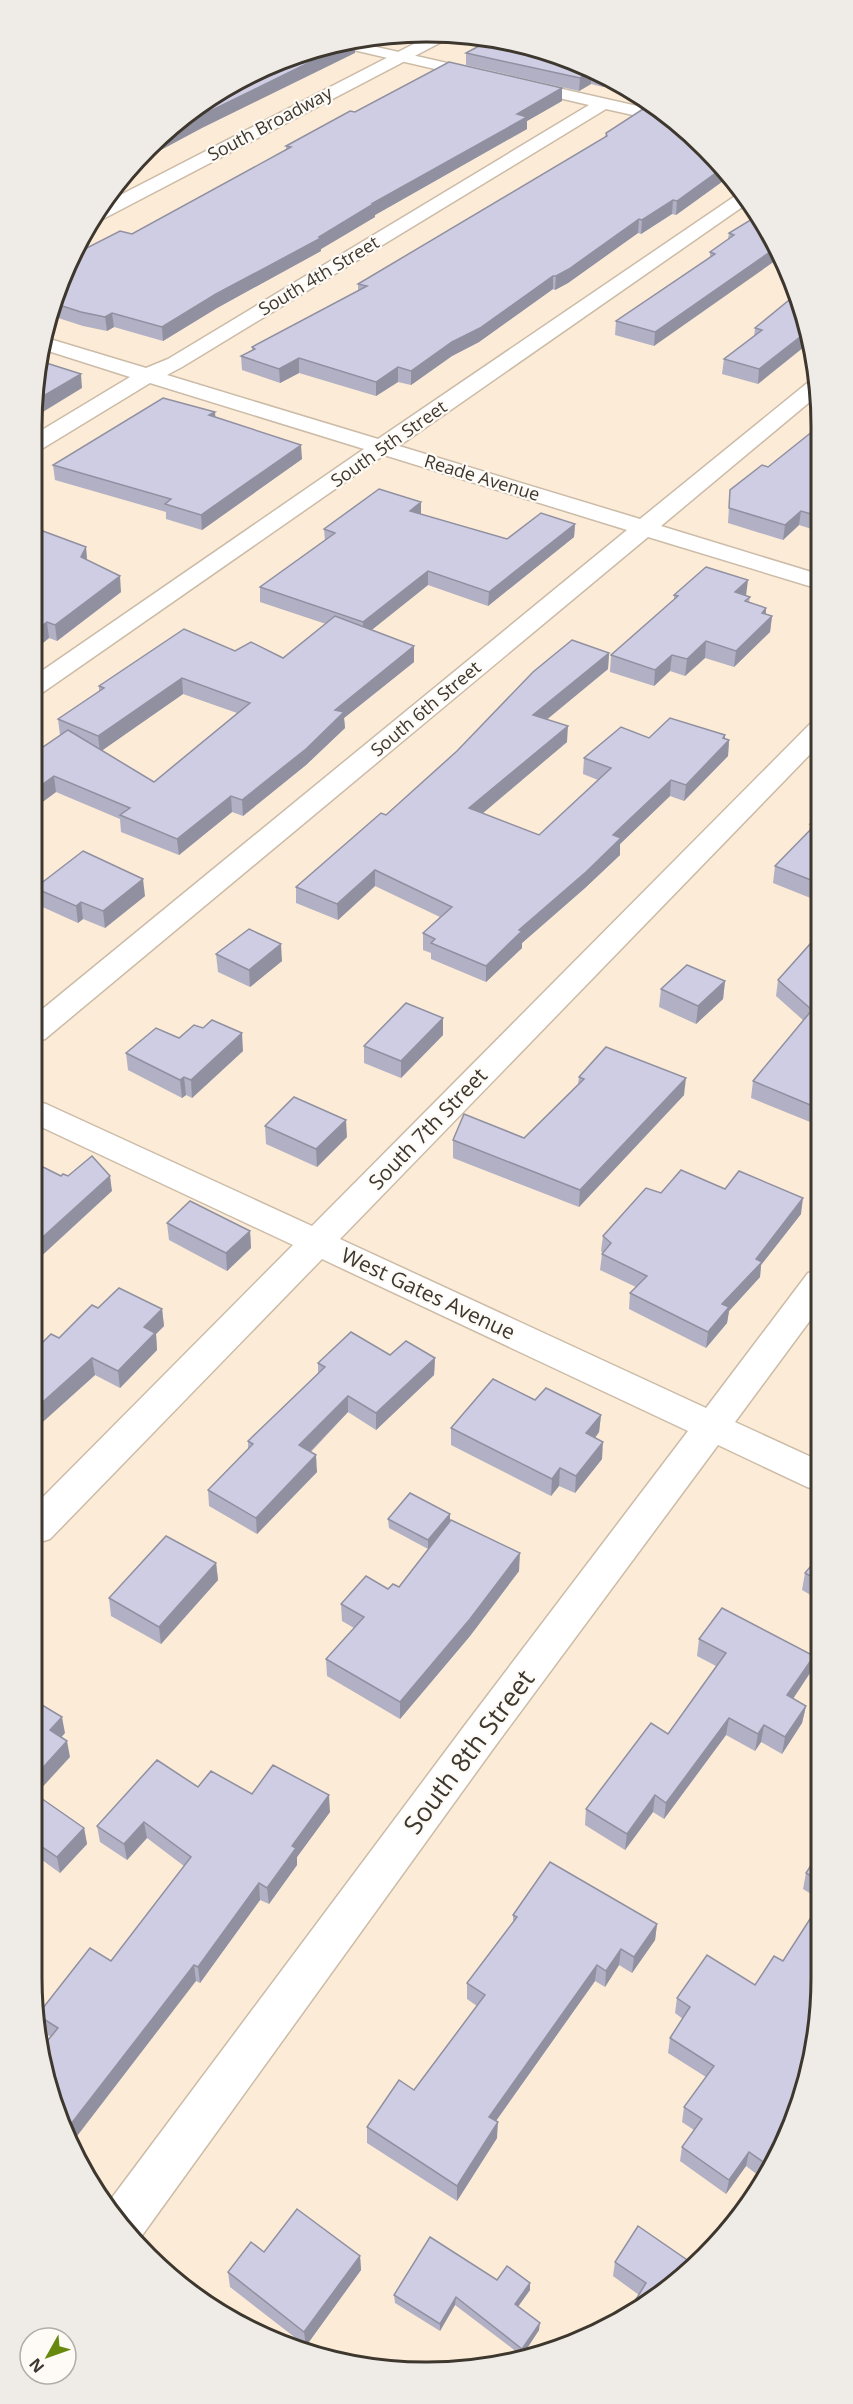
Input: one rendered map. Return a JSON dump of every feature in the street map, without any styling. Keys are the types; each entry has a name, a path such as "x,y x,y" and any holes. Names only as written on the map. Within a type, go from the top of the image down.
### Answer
{"street":[{"name":"South Broadway","path":"111,207 429,42"},
{"path":"359,48 651,114"},
{"name":"South 4th Street","path":"42,439 148,375 175,363 604,104"},
{"name":"South 5th Street","path":"42,682 738,201"},
{"name":"Reade Avenue","path":"50,346 811,580"},
{"name":"South 6th Street","path":"42,1025 809,391"},
{"name":"South 7th Street","path":"42,1523 811,738"},
{"name":"West Gates Avenue","path":"42,1114 811,1473"},
{"name":"South 8th Street","path":"126,2218 811,1294"}],"building":[{"path":"480,45 502,49 550,62 584,76 580,78 466,53"},
{"path":"321,57 197,117 256,82 279,71"},
{"path":"449,62 562,88 517,114 527,117 373,203 375,203 319,237 321,238 216,294 162,327 112,313 105,317 61,306 86,248 120,231 132,234 291,147 286,146 350,111 355,112"},
{"path":"643,109 680,137 716,173 677,201 673,200 642,220 639,219 569,269 553,276 480,328 452,342 411,371 398,367 376,382 299,358 279,369 241,356 255,349 252,347 367,286 358,284 607,136 606,133"},
{"path":"750,220 769,253 655,332 616,321 715,254 710,252 734,235 729,233"},
{"path":"790,300 800,337 759,369 724,359 762,330 755,328"},
{"path":"47,363 81,374 43,396"},
{"path":"163,398 215,412 209,415 301,445 201,515 165,504 171,499 53,465"},
{"path":"811,433 811,514 801,511 785,525 729,508 730,490 762,465 768,467"},
{"path":"379,489 421,502 410,511 507,539 541,513 575,524 489,592 428,571 363,622 260,587 335,533 324,529"},
{"path":"42,531 86,547 81,557 120,576 55,625 47,622 42,626"},
{"path":"706,567 748,580 735,592 750,597 745,601 766,608 762,613 772,616 736,651 706,641 687,659 672,655 655,670 611,655 678,596 674,595"},
{"path":"335,616 414,646 335,710 344,712 306,749 242,800 231,796 177,839 120,815 130,808 54,776 42,785 42,748 68,730 154,782 250,703 182,678 98,736 58,719 104,688 99,686 184,629 235,651 251,642 283,658"},
{"path":"572,640 609,653 533,715 568,726 469,808 539,835 611,768 584,758 621,727 649,738 670,718 725,735 723,738 729,740 686,785 671,780 613,835 621,838 586,872 519,930 522,931 486,966 431,943 435,939 423,933 452,907 375,870 337,904 296,887 381,813 386,815 457,751 533,672"},
{"path":"811,829 811,880 775,866"},
{"path":"83,851 143,879 103,911 81,902 76,906 42,891 42,883"},
{"path":"249,929 281,944 249,970 216,954"},
{"path":"811,943 811,1009 778,980"},
{"path":"687,965 725,981 698,1006 661,989"},
{"path":"406,1003 443,1018 401,1061 364,1046"},
{"path":"811,1011 811,1105 753,1081"},
{"path":"212,1020 242,1033 191,1080 184,1077 180,1080 126,1053 156,1028 179,1038 194,1025 203,1028"},
{"path":"606,1047 686,1078 580,1190 453,1140 464,1114 524,1138 584,1079 579,1077"},
{"path":"294,1097 346,1120 316,1149 265,1126"},
{"path":"92,1156 110,1176 42,1238 42,1166 61,1176 63,1174 68,1176"},
{"path":"681,1170 725,1189 739,1171 803,1198 756,1259 762,1262 722,1304 729,1307 708,1332 630,1293 647,1276 602,1254 611,1243 603,1236 646,1188 661,1193"},
{"path":"190,1201 250,1231 226,1253 167,1223"},
{"path":"119,1288 162,1309 144,1327 155,1333 118,1371 92,1358 42,1403 42,1343 51,1334 59,1338 92,1305 98,1308"},
{"path":"351,1332 390,1355 406,1341 435,1358 376,1413 348,1396 299,1445 316,1455 256,1518 208,1490 253,1444 248,1441 325,1367 318,1363"},
{"path":"493,1379 535,1400 546,1388 601,1415 586,1433 603,1442 576,1476 560,1468 552,1479 451,1428"},
{"path":"410,1493 450,1514 428,1540 388,1519"},
{"path":"451,1520 520,1553 470,1619 400,1702 326,1659 364,1617 341,1604 366,1576 388,1589 393,1584 399,1587"},
{"path":"166,1536 216,1563 159,1627 109,1598"},
{"path":"811,1566 811,1576 805,1573"},
{"path":"722,1608 811,1654 811,1660 787,1695 806,1706 785,1737 764,1725 758,1734 729,1718 666,1803 655,1795 627,1834 586,1809 651,1723 668,1734 726,1653 699,1639"},
{"path":"42,1705 62,1717 50,1730 67,1741 42,1769"},
{"path":"157,1760 198,1787 211,1771 252,1794 273,1765 329,1795 292,1846 296,1848 267,1888 259,1883 198,1967 194,1965 71,2124 55,2077 47,2041 58,2028 44,2019 43,2007 90,1948 111,1961 191,1857 144,1822 124,1844 97,1826"},
{"path":"42,1799 84,1828 57,1857 42,1847"},
{"path":"550,1862 657,1924 634,1957 621,1949 606,1971 597,1965 489,2117 498,2122 457,2186 367,2127 399,2080 414,2090 485,1995 467,1983 517,1917 513,1915"},
{"path":"811,1865 811,1876 806,1873"},
{"path":"811,1918 808,2028 791,2101 763,2162 749,2152 729,2180 682,2147 702,2119 684,2107 714,2066 670,2038 690,2007 677,1998 707,1955 755,1985 774,1956 783,1961"},
{"path":"297,2209 360,2256 304,2332 228,2272 251,2242 264,2252"},
{"path":"638,2226 687,2260 661,2283 636,2300 646,2283 615,2262"},
{"path":"430,2237 497,2280 507,2266 530,2283 515,2304 540,2323 522,2349 456,2297 440,2324 394,2295"}]}
